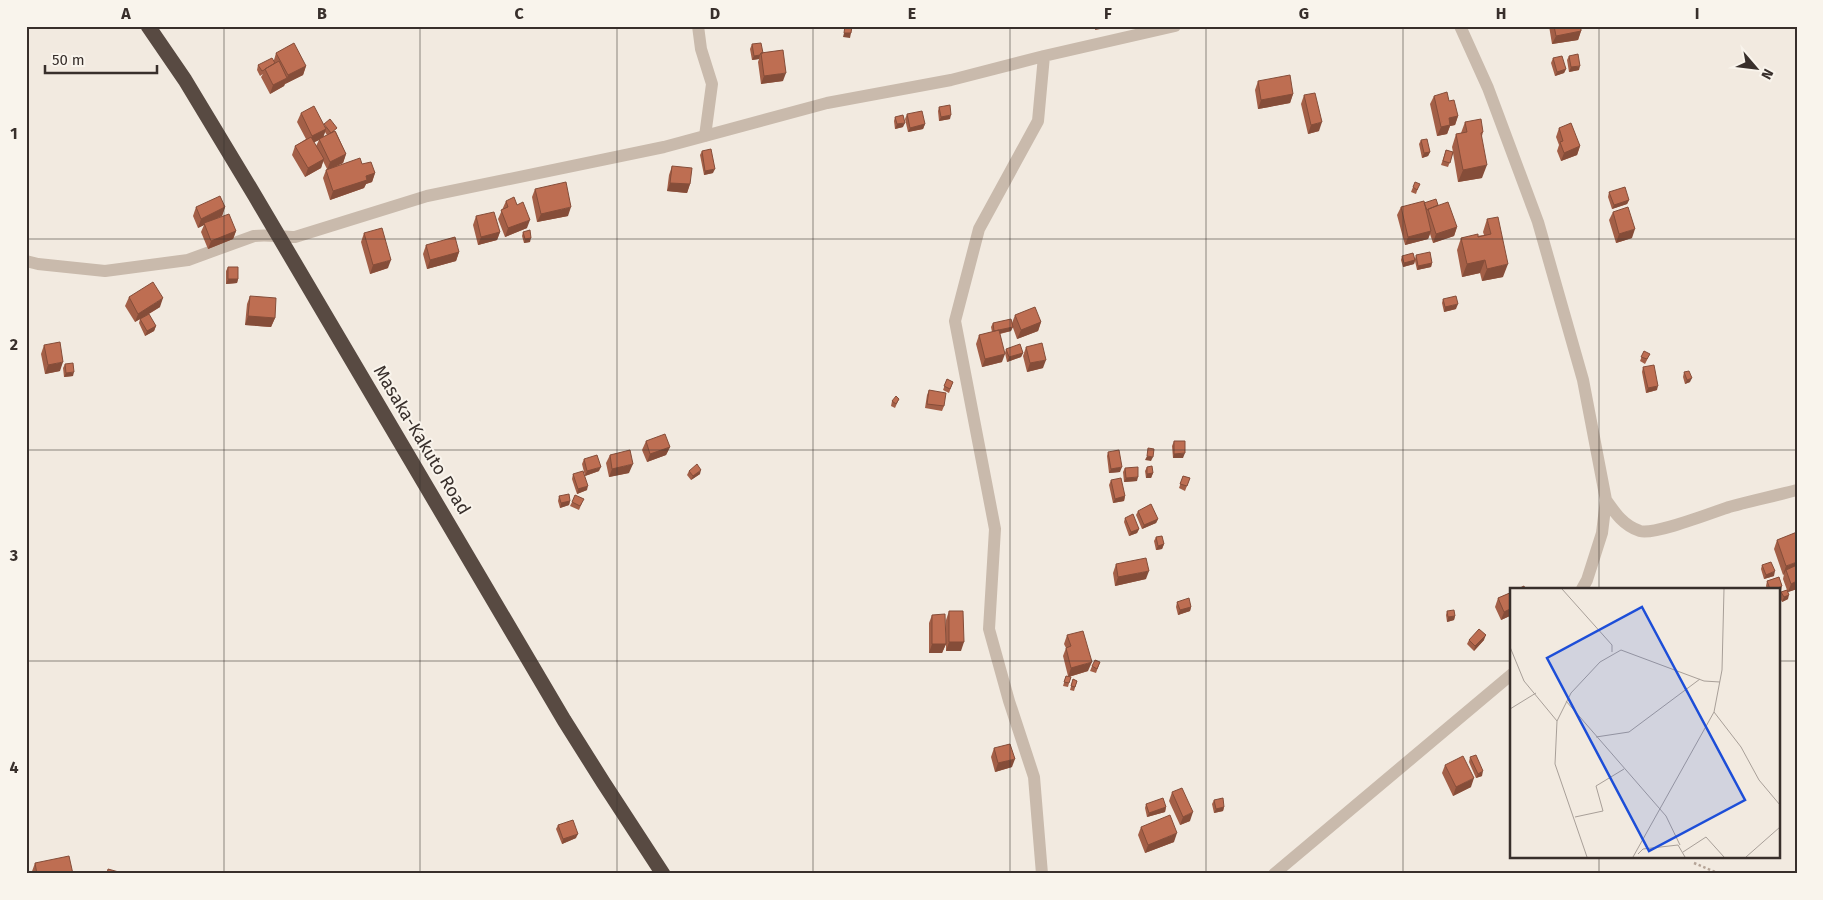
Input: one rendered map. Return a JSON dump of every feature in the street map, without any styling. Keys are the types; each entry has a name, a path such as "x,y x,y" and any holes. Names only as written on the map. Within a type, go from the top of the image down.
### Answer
{"highway":[{"name":"Masaka-Kakuto Road","path":"148,26 185,80 564,720 602,782 663,874"}],"street":[{"path":"698,26 701,49 712,84 705,136"},
{"path":"26,261 38,264 105,270 188,260 254,236 295,237 427,196 664,147 827,103 951,80 1044,56 1175,26"},
{"path":"1460,26 1494,104 1538,222 1553,269 1583,380 1606,500 1600,541 1583,588"},
{"path":"1042,874 1034,777 1009,701 989,629 995,529 955,320 980,229 1038,121 1044,56"},
{"path":"1606,500 1620,519 1641,531 1658,530 1730,507 1797,490"},
{"path":"1274,874 1510,676"}],"path":[{"path":"1694,863 1720,874"}],"building":[{"path":"845,26 852,26 851,33 844,33"},
{"path":"1554,26 1581,26 1581,31 1556,36"},
{"path":"294,43 306,66 288,75 276,53"},
{"path":"761,43 763,53 754,56 752,44"},
{"path":"783,50 786,73 764,76 761,53"},
{"path":"1578,54 1580,66 1571,67 1569,56"},
{"path":"1562,56 1566,69 1557,72 1553,58"},
{"path":"272,58 275,63 262,71 258,65"},
{"path":"279,61 287,78 273,85 265,69"},
{"path":"1290,75 1293,94 1261,100 1258,81"},
{"path":"1447,92 1449,101 1454,100 1458,116 1449,118 1450,125 1441,127 1434,96"},
{"path":"1315,93 1322,122 1311,125 1304,95"},
{"path":"950,105 951,115 941,117 939,107"},
{"path":"314,106 326,129 312,136 301,113"},
{"path":"922,111 925,124 910,128 907,114"},
{"path":"903,115 905,123 897,124 895,117"},
{"path":"330,119 337,128 331,133 324,124"},
{"path":"1481,119 1483,132 1481,133 1487,165 1463,170 1456,134 1467,132 1465,122"},
{"path":"1571,123 1580,146 1564,153 1560,142 1563,141 1559,128"},
{"path":"335,131 346,154 330,162 319,139"},
{"path":"311,137 324,159 308,168 295,146"},
{"path":"1427,139 1430,152 1424,153 1421,140"},
{"path":"711,149 715,169 705,171 702,151"},
{"path":"1446,150 1453,152 1450,163 1443,161"},
{"path":"360,158 362,164 371,162 375,173 366,176 367,180 333,191 326,170"},
{"path":"672,166 692,168 690,184 670,183"},
{"path":"566,182 571,207 541,214 535,189"},
{"path":"1415,182 1420,184 1417,190 1413,187"},
{"path":"1625,187 1629,200 1614,205 1609,192"},
{"path":"220,196 225,207 201,219 196,207"},
{"path":"514,197 517,205 523,202 530,220 508,228 501,210 508,207 506,201"},
{"path":"1436,199 1438,205 1427,210 1424,203"},
{"path":"1424,201 1431,231 1408,237 1401,207"},
{"path":"1448,202 1457,227 1436,234 1428,209"},
{"path":"1628,207 1635,229 1619,234 1613,212"},
{"path":"494,212 500,232 481,237 476,216"},
{"path":"229,214 236,231 211,241 204,223"},
{"path":"1498,217 1508,264 1487,269 1485,260 1467,264 1461,238 1478,234 1478,237 1491,234 1487,219"},
{"path":"382,228 391,260 373,265 364,233"},
{"path":"530,230 531,238 525,239 523,232"},
{"path":"455,237 459,252 430,260 426,245"},
{"path":"1430,252 1432,263 1418,266 1416,255"},
{"path":"1413,253 1415,260 1404,263 1402,256"},
{"path":"228,267 238,267 238,279 228,279"},
{"path":"153,282 163,298 138,314 129,297"},
{"path":"250,296 276,298 275,318 248,316"},
{"path":"1456,296 1458,304 1445,307 1443,299"},
{"path":"1035,307 1041,322 1021,330 1015,315"},
{"path":"149,314 156,326 147,331 140,319"},
{"path":"1011,319 1013,327 994,331 993,323"},
{"path":"999,330 1005,354 985,359 979,335"},
{"path":"60,342 63,362 48,365 44,345"},
{"path":"1042,343 1046,360 1030,363 1026,347"},
{"path":"1020,344 1023,353 1009,357 1006,349"},
{"path":"1644,351 1650,354 1647,359 1641,357"},
{"path":"73,363 74,372 66,373 65,364"},
{"path":"1654,365 1658,386 1648,388 1643,367"},
{"path":"1689,371 1692,378 1687,380 1684,372"},
{"path":"947,379 953,382 950,389 944,386"},
{"path":"929,390 946,393 944,406 927,404"},
{"path":"896,396 899,399 896,404 892,401"},
{"path":"665,434 670,447 650,454 646,441"},
{"path":"1174,441 1185,441 1185,453 1174,454"},
{"path":"1148,448 1154,449 1153,457 1147,456"},
{"path":"630,450 633,464 612,469 610,455"},
{"path":"1119,450 1122,467 1111,469 1108,452"},
{"path":"597,455 601,467 587,471 584,459"},
{"path":"697,464 701,470 693,476 689,471"},
{"path":"1152,466 1153,473 1147,474 1147,467"},
{"path":"1138,467 1138,477 1126,478 1125,468"},
{"path":"583,471 588,486 578,489 573,474"},
{"path":"1183,476 1190,478 1187,486 1180,484"},
{"path":"1121,478 1125,496 1115,499 1111,480"},
{"path":"569,494 570,501 561,503 559,496"},
{"path":"575,495 584,499 580,506 572,502"},
{"path":"1151,504 1158,519 1144,525 1138,511"},
{"path":"1133,514 1139,529 1131,532 1125,518"},
{"path":"1797,532 1797,562 1786,566 1777,540"},
{"path":"1162,536 1164,544 1158,546 1156,537"},
{"path":"1146,558 1149,571 1118,577 1116,564"},
{"path":"1771,562 1775,571 1766,575 1762,565"},
{"path":"1797,565 1797,581 1791,584 1786,570"},
{"path":"1779,577 1782,586 1770,588 1767,581"},
{"path":"1787,590 1789,595 1784,597 1781,592"},
{"path":"1510,593 1510,609 1504,612 1498,598"},
{"path":"1189,598 1191,607 1180,610 1177,602"},
{"path":"1454,610 1455,616 1448,617 1447,611"},
{"path":"949,611 963,611 964,642 949,642"},
{"path":"945,614 946,644 932,644 932,615"},
{"path":"1479,629 1486,635 1475,646 1469,640"},
{"path":"1083,631 1092,662 1071,668 1066,648 1071,646 1067,635"},
{"path":"1095,660 1100,662 1097,669 1092,666"},
{"path":"1066,676 1071,677 1069,683 1064,682"},
{"path":"1073,679 1077,681 1075,687 1071,686"},
{"path":"1010,744 1015,759 998,763 994,748"},
{"path":"1476,755 1483,771 1478,774 1470,757"},
{"path":"1463,756 1474,778 1456,787 1445,765"},
{"path":"1182,788 1193,812 1183,817 1172,792"},
{"path":"1163,798 1166,807 1149,813 1146,804"},
{"path":"1223,798 1224,807 1216,809 1214,800"},
{"path":"1170,815 1177,833 1148,845 1141,827"},
{"path":"573,820 578,834 563,839 558,825"},
{"path":"69,856 73,874 37,874 35,863"},
{"path":"108,869 126,874 107,874"}]}
